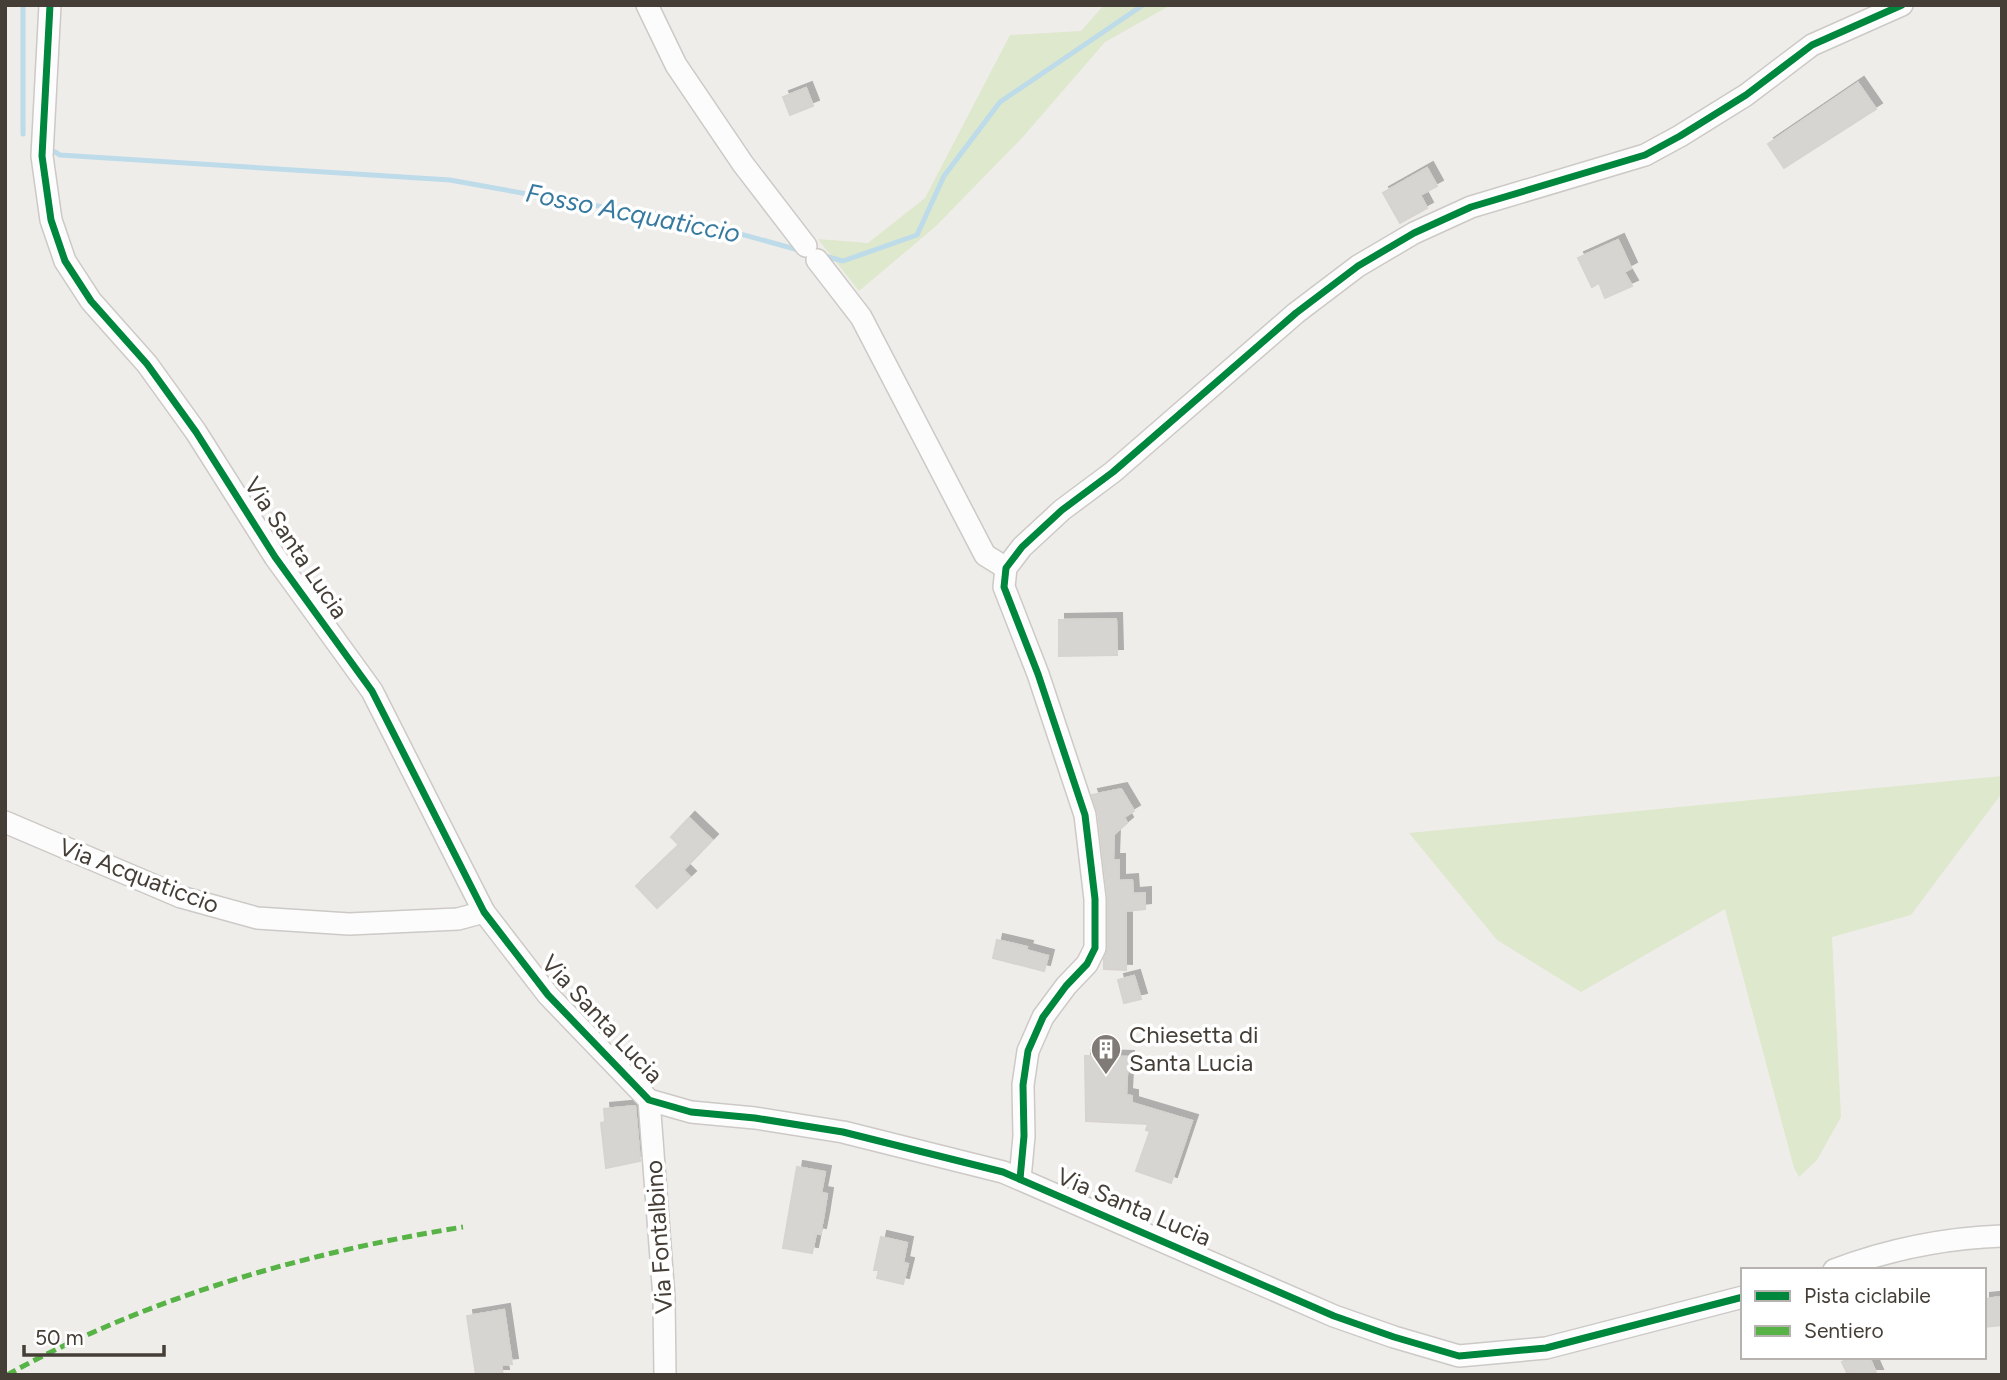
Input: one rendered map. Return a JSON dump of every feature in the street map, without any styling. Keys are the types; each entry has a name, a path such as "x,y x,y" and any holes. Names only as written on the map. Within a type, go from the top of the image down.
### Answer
{"street":[{"name":"Via Santa Lucia","path":"50,5 42,156 51,220 65,261 91,301 147,364 188,421 275,557 372,691 484,912 548,995 649,1100 691,1112 755,1118 843,1132 1003,1172 1334,1316 1394,1338 1459,1356 1545,1348 1741,1298"},
{"path":"647,5 676,65 743,164 861,317 985,555 1006,568"},
{"path":"1020,1180 1024,1136 1023,1085 1028,1051 1043,1017 1066,986 1087,964 1095,948 1095,899 1085,815 1038,674 1004,587 1006,568 1022,547 1062,510 1113,472 1296,313 1358,265 1415,233 1471,207 1645,155 1746,95 1812,45 1858,27 1902,5"},
{"name":"Via Acquaticcio","path":"5,822 181,897 257,918 349,924 458,919 484,912"},
{"name":"Via Fontalbino","path":"649,1100 664,1298 666,1375"},
{"path":"1839,1268 1866,1258 1962,1238 2002,1236"}],"green space":[{"path":"1104,5 1171,5 1105,42 1022,138 935,227 859,291 818,239 868,243 925,198 1010,35 1081,31"},
{"path":"2002,776 2002,793 1911,915 1832,937 1841,1117 1817,1160 1799,1177 1794,1168 1725,909 1581,992 1497,940 1409,833"}],"building":[{"path":"1858,83 1876,109 1784,168 1768,144"},
{"path":"806,88 813,106 790,115 783,97"},
{"path":"1427,168 1437,186 1420,195 1427,208 1400,223 1383,193"},
{"path":"1618,240 1631,268 1624,272 1632,286 1605,298 1599,283 1592,287 1578,258"},
{"path":"1116,619 1117,655 1059,656 1059,620"},
{"path":"1121,789 1134,811 1124,817 1127,823 1114,834 1113,860 1119,860 1119,881 1132,880 1133,894 1145,893 1145,909 1126,911 1126,970 1104,969 1108,948 1108,898 1098,813 1092,795"},
{"path":"689,818 712,840 683,870 690,877 657,908 636,886 679,845 671,837"},
{"path":"997,940 1027,947 1026,950 1048,956 1044,971 993,958"},
{"path":"1134,976 1141,999 1124,1003 1118,980"},
{"path":"1085,1056 1128,1057 1126,1095 1132,1096 1132,1103 1192,1121 1171,1183 1136,1171 1150,1131 1146,1130 1148,1124 1086,1121"},
{"path":"635,1106 640,1161 606,1168 601,1123 605,1122 604,1109"},
{"path":"797,1167 825,1172 821,1193 827,1194 823,1219 820,1234 816,1233 812,1253 783,1248"},
{"path":"881,1237 907,1243 903,1263 908,1264 903,1284 877,1278 879,1270 874,1270"},
{"path":"2002,1297 2002,1325 1986,1327 1986,1299"},
{"path":"504,1310 512,1364 501,1365 503,1375 476,1375 467,1316"},
{"path":"1848,1359 1870,1359 1877,1375 1848,1375 1842,1362"}],"waterway":[{"name":"Fosso Acquaticcio","path":"23,5 23,134"},
{"name":"Fosso Acquaticcio","path":"821,255 843,261 917,235 944,176 1000,102 1143,5"},
{"name":"Fosso Acquaticcio","path":"55,152 60,155 450,180 583,204 679,217 802,251"}],"marked path":[{"path":"7,1375 115,1323 228,1282 344,1250 463,1227"}],"cycle path":[{"path":"50,5 42,156 51,220 65,261 91,301 147,364 196,432 275,557 372,691 484,912 548,995 649,1100 691,1112 755,1118 843,1132 1003,1172 1334,1316 1459,1356 1546,1348 1741,1298"},
{"path":"1020,1179 1024,1136 1023,1085 1028,1051 1043,1017 1066,986 1087,964 1095,948 1095,899 1085,815 1038,674 1004,587 1006,568 1022,547 1062,510 1113,472 1296,313 1358,266 1414,233 1471,207 1645,155 1746,95 1812,45 1902,5"}],"place":[{"name":"Chiesetta di Santa Lucia","path":"1106,1076"}]}
